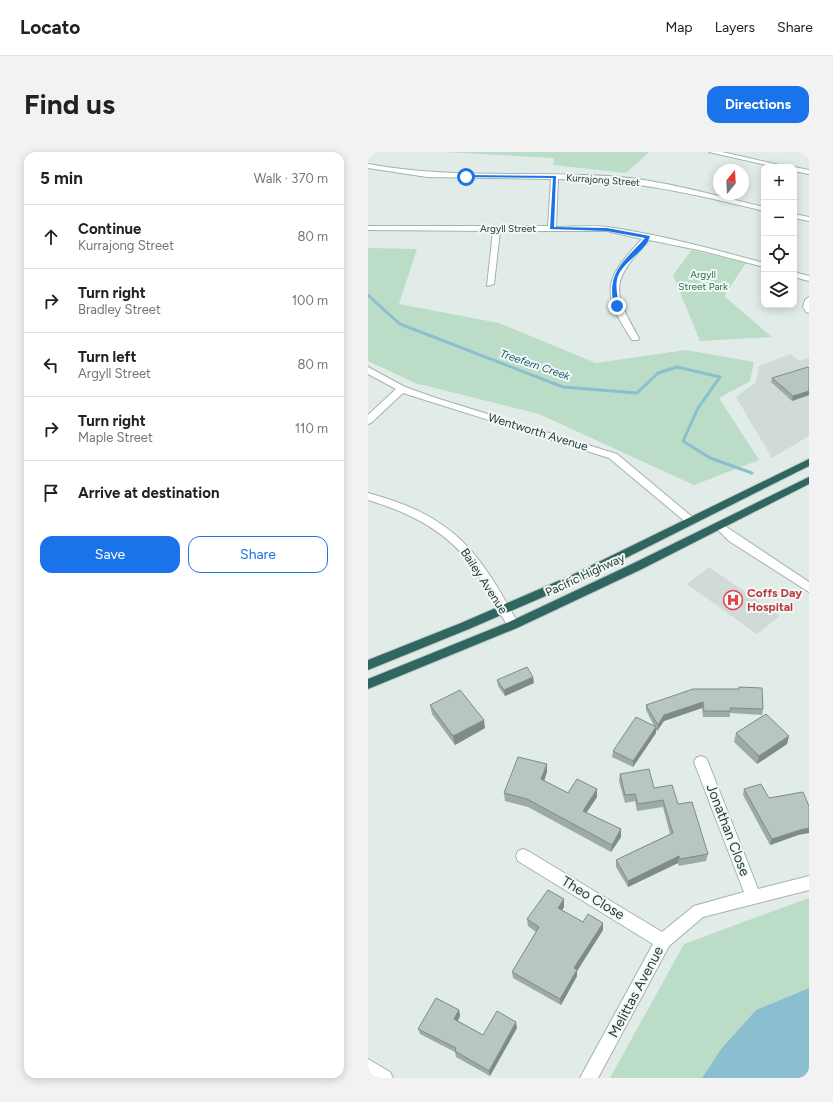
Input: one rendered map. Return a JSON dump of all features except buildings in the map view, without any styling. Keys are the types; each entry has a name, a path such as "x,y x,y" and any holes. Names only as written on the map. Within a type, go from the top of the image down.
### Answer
{"highway":[{"name":"Pacific Highway","path":"368,665 503,610 576,578 809,462"},
{"name":"Pacific Highway","path":"368,684 513,625 636,567 809,480"}],"street":[{"path":"712,152 770,164"},
{"name":"Kurrajong Street","path":"368,166 436,176 606,178 639,182 761,208"},
{"path":"797,170 809,172"},
{"path":"552,229 555,177"},
{"path":"797,217 809,219"},
{"name":"Argyll Street","path":"368,228 607,229 704,249 761,264"},
{"path":"490,284 497,228"},
{"path":"635,338 617,306 613,292 614,284 620,269 648,237"},
{"path":"797,275 809,279"},
{"path":"809,300 807,307 809,310"},
{"name":"Wentworth Avenue","path":"368,370 402,389 613,456 692,521"},
{"path":"368,421 402,389"},
{"name":"Bailey Avenue","path":"368,496 415,512 452,537 466,551 513,625"},
{"path":"719,526 733,538 809,588"},
{"name":"Jonathan Close","path":"701,762 754,898"},
{"name":"Theo Close","path":"523,856 663,941"},
{"name":"Melittas Avenue","path":"589,1078 663,941 699,911 809,883"},
{"path":"368,1068 384,1078"}],"shaded area":[{"path":"790,354 799,361 809,358 809,436 772,458 736,397 756,382 759,366"},
{"name":"Coffs Day Hospital","path":"709,567 780,616 757,634 687,584"}],"green space":[{"path":"443,152 649,152 626,173 553,165 554,158"},
{"path":"368,248 417,249 399,304 499,323 596,363 686,350 754,362 750,381 719,398 759,460 694,485 539,414 415,383 368,361"},
{"name":"Argyll Street Park","path":"692,250 746,263 724,296 772,337 700,341 673,275"},
{"path":"809,898 809,988 756,1010 721,1049 702,1078 610,1078 684,944"}],"water":[{"path":"809,988 809,1078 702,1078 721,1049 756,1010"}],"waterway":[{"name":"Treefern Creek","path":"368,295 383,309"},
{"name":"Treefern Creek","path":"382,308 400,324 563,387 637,393 658,373 677,367 720,377 698,408 683,441 710,458 752,473"}],"place":[{"name":"Coffs Day Hospital","path":"733,600"}],"route":[{"path":"466,177 555,177 552,229 607,229 648,237 620,269 616,276 613,292 617,306"}]}
